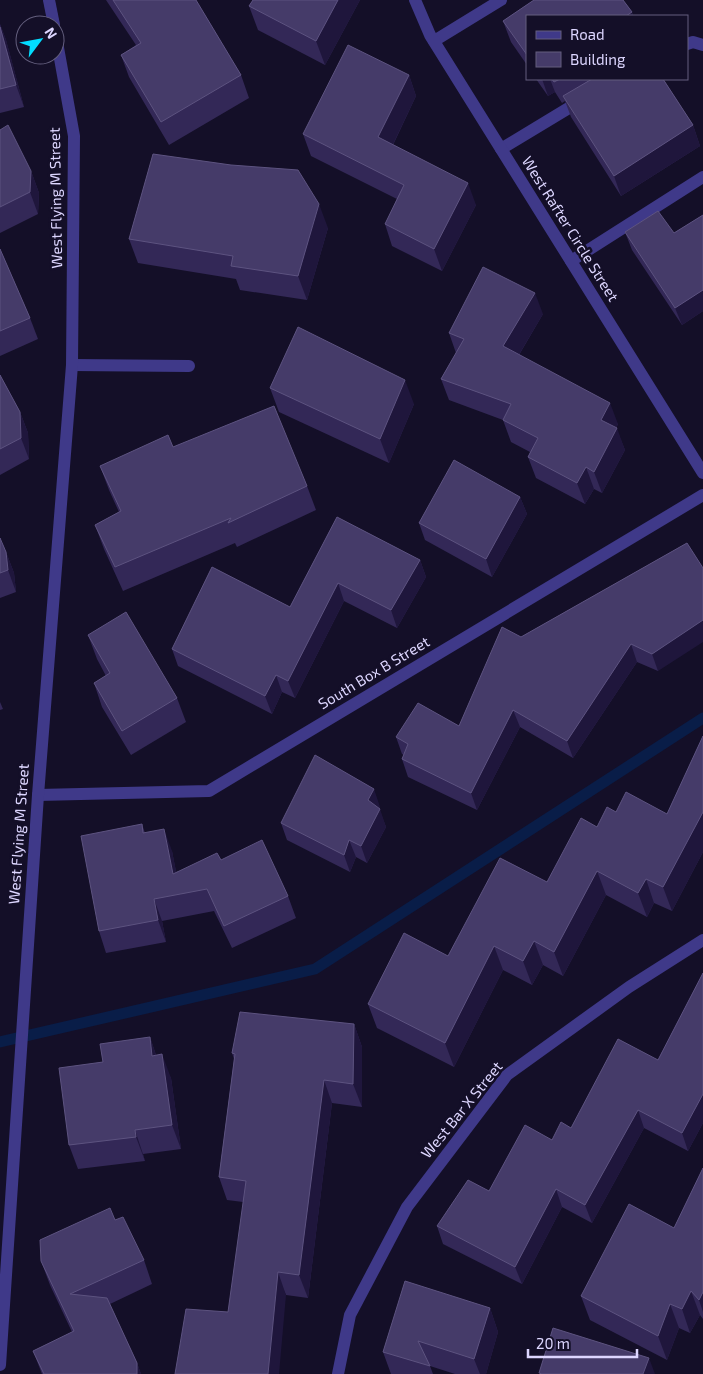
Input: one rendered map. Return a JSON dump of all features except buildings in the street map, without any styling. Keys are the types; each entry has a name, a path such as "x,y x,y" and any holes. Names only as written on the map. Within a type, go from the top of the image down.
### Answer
{"street":[{"path":"49,0 52,15"},
{"name":"West Rafter Circle Street","path":"415,0 434,41 703,473"},
{"path":"434,41 501,0"},
{"path":"688,44 693,42 703,45"},
{"name":"West Flying M Street","path":"0,1365 38,795 72,365 74,136 61,65"},
{"path":"501,149 593,94"},
{"path":"571,261 703,177"},
{"path":"72,365 189,366"},
{"name":"South Box B Street","path":"38,795 209,791 703,495"},
{"name":"West Bar X Street","path":"338,1374 350,1315 407,1207 507,1075 629,986 703,940"}],"waterway":[{"path":"0,1042 315,969 703,718"}]}
